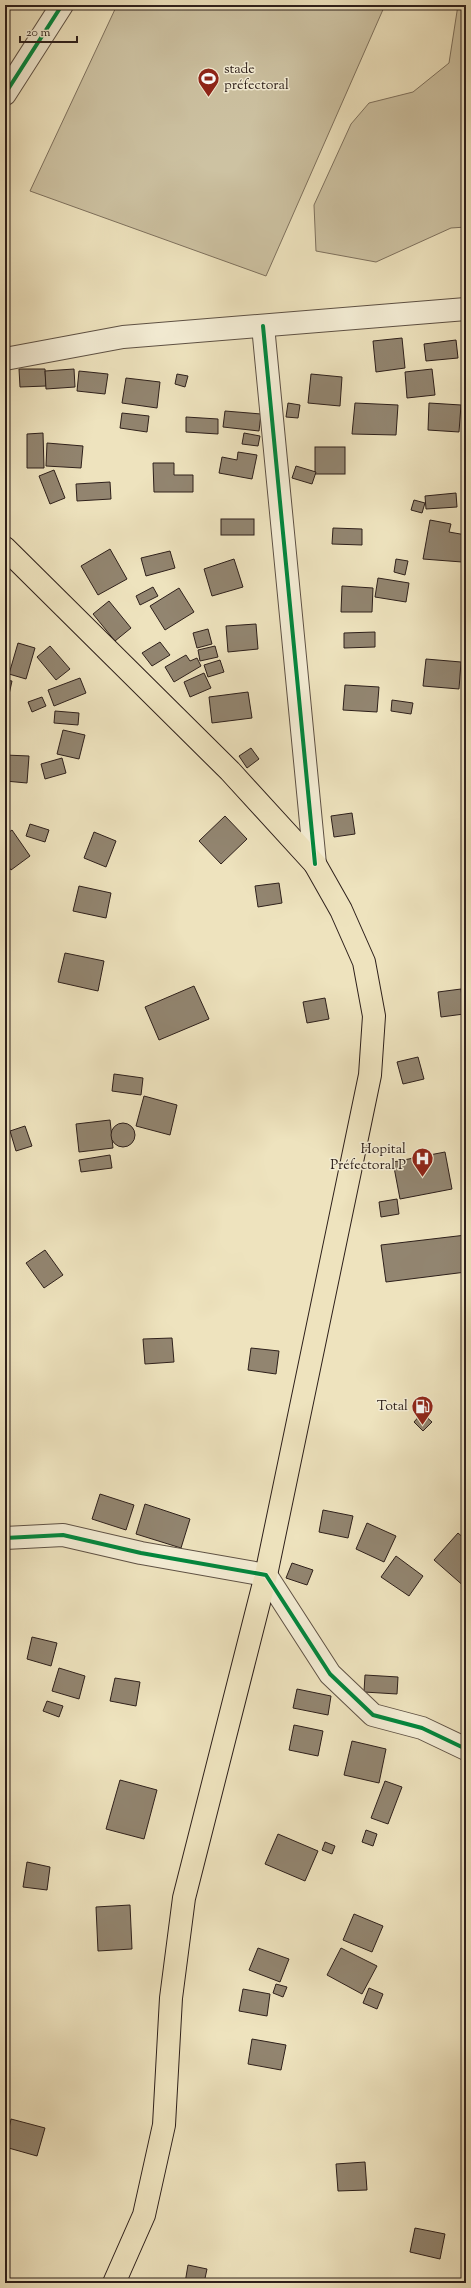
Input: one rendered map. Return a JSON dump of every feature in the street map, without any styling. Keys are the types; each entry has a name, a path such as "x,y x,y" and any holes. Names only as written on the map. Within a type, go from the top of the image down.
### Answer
{"main road":[{"path":"5,548 230,771 315,864 341,910 364,962 374,1016 370,1075 266,1575 184,1898 171,1998 162,2132 144,2215 114,2283"}],"street":[{"path":"5,94 62,5"},
{"path":"5,359 123,337 466,309"},
{"path":"263,326 315,864"},
{"path":"5,1538 63,1535 141,1553 266,1575 330,1674 373,1715 422,1728 466,1749"}],"shaded area":[{"name":"stade préfectoral","path":"117,5 385,5 266,276 30,191"},
{"path":"458,5 466,5 466,227 451,228 376,262 316,251 314,205 351,124 369,103 413,92 449,63"}],"building":[{"path":"402,338 405,368 376,372 373,341"},
{"path":"456,340 458,358 426,361 424,344"},
{"path":"19,369 45,369 46,386 20,387"},
{"path":"74,369 75,387 46,389 45,371"},
{"path":"432,369 435,395 407,398 405,372"},
{"path":"79,371 108,374 105,394 77,391"},
{"path":"177,374 188,376 185,387 175,384"},
{"path":"311,374 342,377 340,406 308,403"},
{"path":"126,378 160,382 157,408 122,403"},
{"path":"288,403 300,405 298,418 286,417"},
{"path":"355,403 398,405 396,435 352,434"},
{"path":"429,403 461,405 459,432 428,430"},
{"path":"225,411 261,414 259,431 223,427"},
{"path":"122,413 149,416 147,432 120,428"},
{"path":"186,417 218,419 218,434 186,432"},
{"path":"43,433 44,468 27,468 27,434"},
{"path":"244,433 260,436 258,446 242,444"},
{"path":"47,443 83,446 81,468 46,466"},
{"path":"315,447 345,447 345,474 315,474"},
{"path":"238,452 257,455 252,479 219,473 222,457 237,460"},
{"path":"153,463 174,463 174,475 193,475 193,492 154,492"},
{"path":"296,466 316,472 312,484 292,478"},
{"path":"54,470 65,498 50,504 39,476"},
{"path":"110,482 111,499 77,501 76,484"},
{"path":"456,493 457,507 426,509 425,496"},
{"path":"414,500 425,503 422,513 411,510"},
{"path":"221,519 254,519 254,535 221,535"},
{"path":"430,520 451,524 449,532 466,535 462,562 423,559"},
{"path":"333,528 362,529 362,545 332,544"},
{"path":"110,549 127,579 98,595 81,566"},
{"path":"170,551 175,568 146,576 141,558"},
{"path":"234,559 243,587 212,596 204,569"},
{"path":"396,559 408,561 405,575 394,572"},
{"path":"378,578 409,583 406,602 375,597"},
{"path":"342,586 373,588 372,612 341,612"},
{"path":"153,587 158,596 140,605 136,596"},
{"path":"179,588 194,612 165,630 150,606"},
{"path":"109,601 131,628 115,641 93,614"},
{"path":"256,624 258,649 228,652 226,626"},
{"path":"208,629 212,644 197,648 193,633"},
{"path":"375,632 375,647 344,648 344,633"},
{"path":"160,642 170,655 152,666 142,653"},
{"path":"18,643 35,648 26,679 9,674"},
{"path":"50,646 70,669 56,680 37,657"},
{"path":"215,646 218,657 200,661 198,650"},
{"path":"186,655 190,661 197,658 201,666 174,682 165,667"},
{"path":"426,659 461,662 459,689 423,686"},
{"path":"220,660 224,672 208,677 204,665"},
{"path":"204,673 211,688 190,697 184,682"},
{"path":"80,678 86,693 54,706 48,690"},
{"path":"5,680 12,681 6,708 5,708"},
{"path":"345,685 379,687 377,712 343,710"},
{"path":"248,692 252,718 212,723 209,697"},
{"path":"42,697 46,706 32,712 28,702"},
{"path":"392,700 413,703 411,714 391,711"},
{"path":"55,711 79,713 78,725 54,723"},
{"path":"63,730 85,735 79,759 57,754"},
{"path":"251,748 259,759 247,768 239,756"},
{"path":"5,755 29,756 27,783 5,781"},
{"path":"62,758 66,773 45,779 41,764"},
{"path":"352,813 355,834 334,837 331,816"},
{"path":"225,816 247,839 221,864 199,841"},
{"path":"30,824 49,830 45,842 26,836"},
{"path":"12,830 30,856 11,870 5,861 5,835"},
{"path":"94,832 116,841 106,867 84,858"},
{"path":"279,883 282,903 258,907 255,886"},
{"path":"79,886 111,893 106,918 73,911"},
{"path":"65,953 104,961 98,991 58,982"},
{"path":"194,986 209,1019 159,1040 145,1007"},
{"path":"461,989 464,1014 441,1017 438,992"},
{"path":"325,998 329,1019 307,1023 303,1002"},
{"path":"418,1057 424,1079 403,1084 397,1062"},
{"path":"114,1074 143,1078 141,1095 112,1091"},
{"path":"144,1096 177,1105 170,1135 136,1126"},
{"path":"110,1120 113,1148 79,1152 76,1124"},
{"path":"123,1123 131,1127 135,1135 131,1143 123,1147 115,1143 111,1135 115,1127"},
{"path":"25,1126 32,1146 16,1151 10,1131"},
{"path":"445,1152 452,1189 400,1199 393,1162"},
{"path":"110,1155 112,1168 81,1172 79,1160"},
{"path":"397,1199 399,1214 381,1217 379,1202"},
{"path":"466,1235 466,1272 386,1282 381,1245"},
{"path":"45,1250 63,1275 44,1288 26,1263"},
{"path":"172,1338 174,1362 145,1364 143,1339"},
{"path":"251,1348 279,1351 276,1374 248,1370"},
{"name":"Total","path":"422,1413 432,1422 423,1431 414,1422"},
{"path":"100,1494 134,1505 126,1530 92,1519"},
{"path":"145,1504 190,1519 181,1548 136,1534"},
{"path":"323,1510 353,1516 348,1538 319,1532"},
{"path":"367,1523 396,1536 384,1562 356,1549"},
{"path":"458,1533 466,1540 466,1588 434,1560"},
{"path":"396,1556 423,1576 409,1596 381,1577"},
{"path":"292,1563 313,1570 307,1585 286,1578"},
{"path":"32,1637 57,1643 51,1666 27,1659"},
{"path":"59,1668 85,1676 79,1699 52,1691"},
{"path":"365,1675 398,1677 397,1694 364,1692"},
{"path":"115,1678 140,1682 136,1706 110,1701"},
{"path":"297,1689 331,1696 328,1715 293,1708"},
{"path":"47,1701 63,1706 59,1717 43,1711"},
{"path":"294,1725 323,1731 318,1756 289,1750"},
{"path":"352,1741 386,1749 379,1783 344,1775"},
{"path":"120,1780 157,1790 144,1839 106,1829"},
{"path":"385,1781 402,1787 388,1824 371,1818"},
{"path":"366,1830 377,1834 373,1846 362,1842"},
{"path":"278,1834 318,1851 305,1881 265,1864"},
{"path":"325,1842 335,1846 332,1854 322,1850"},
{"path":"27,1862 50,1867 47,1890 23,1887"},
{"path":"130,1905 132,1949 98,1951 96,1907"},
{"path":"354,1914 383,1926 372,1952 343,1940"},
{"path":"258,1948 289,1959 280,1982 249,1970"},
{"path":"341,1948 377,1966 362,1994 327,1975"},
{"path":"276,1984 287,1987 283,1997 273,1993"},
{"path":"369,1988 383,1994 377,2009 363,2003"},
{"path":"243,1989 270,1994 267,2016 239,2011"},
{"path":"252,2039 286,2045 281,2070 248,2064"},
{"path":"11,2119 45,2128 37,2156 5,2147"},
{"path":"365,2162 367,2190 338,2191 336,2164"},
{"path":"463,2163 466,2163 466,2187 462,2187"},
{"path":"415,2228 445,2234 440,2259 410,2252"},
{"path":"188,2265 207,2269 204,2283 185,2283"}],"cycle path":[{"path":"5,94 62,5"},
{"path":"263,326 315,864"},
{"path":"5,1538 63,1535 141,1553 266,1575 330,1674 373,1715 422,1728 466,1749"}],"place":[{"name":"stade préfectoral","path":"209,98"},
{"name":"Hopital Préfectoral P","path":"422,1178"},
{"name":"Total","path":"423,1426"}]}
